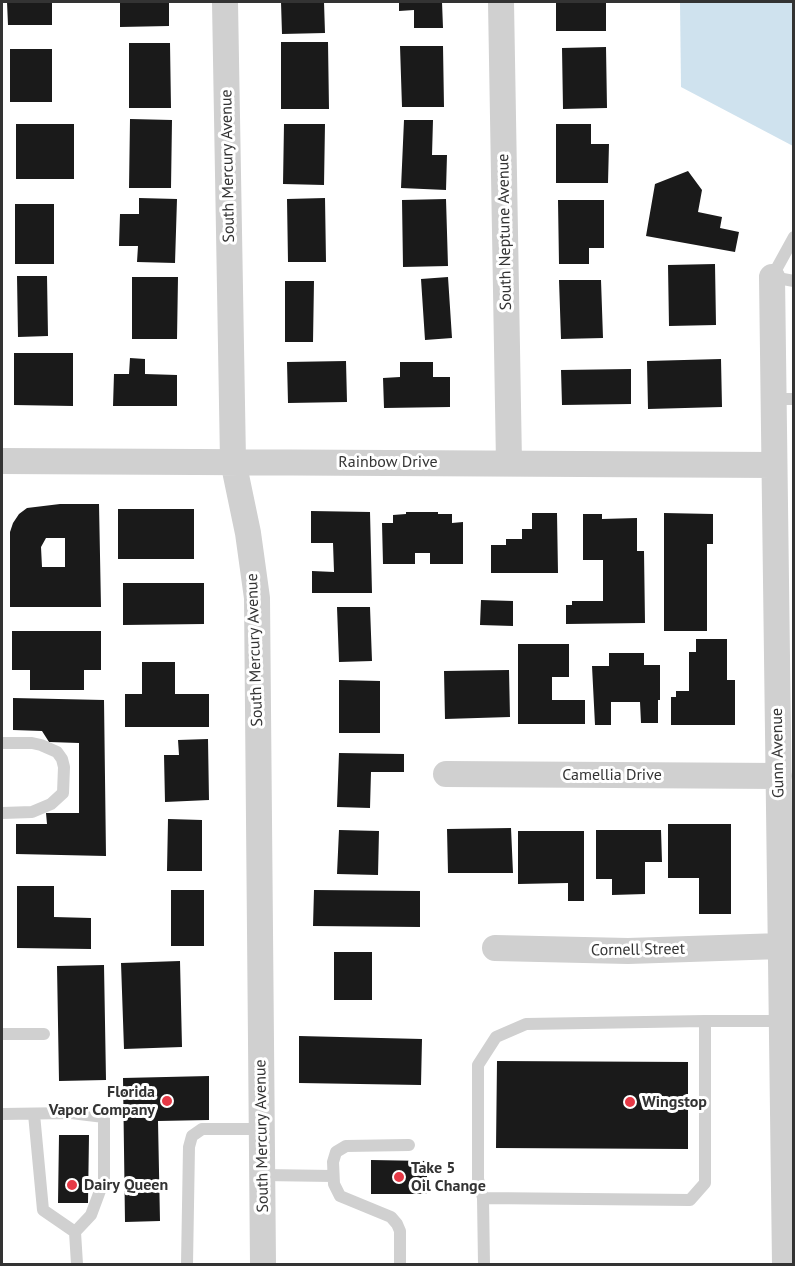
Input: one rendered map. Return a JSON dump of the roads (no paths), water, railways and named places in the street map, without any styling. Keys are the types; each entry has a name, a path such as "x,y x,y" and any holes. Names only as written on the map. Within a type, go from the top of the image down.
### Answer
{"street":[{"name":"South Mercury Avenue","path":"225,2 233,461 248,533 257,598 263,1264"},
{"name":"South Neptune Avenue","path":"501,2 509,462"},
{"name":"Gunn Avenue","path":"783,279 783,399 774,465 784,542 785,652 778,776 787,881 781,946 786,1033 785,1264"},
{"name":"Rainbow Drive","path":"2,461 774,465"},
{"name":"Camellia Drive","path":"446,774 778,776"},
{"name":"Cornell Street","path":"495,948 628,951 781,946"}],"lane":[{"path":"783,279 794,237"},
{"path":"2,743 41,745 57,752 63,759 64,767 63,793 58,799 45,808 32,812 2,813"},
{"path":"484,1264 483,1198 478,1179 478,1065 496,1037 526,1023 705,1021 786,1033"},
{"path":"483,1198 690,1200 705,1183 705,1021"},
{"path":"2,1034 44,1034"},
{"path":"2,1114 71,1113 104,1117 104,1180 91,1215 75,1232 77,1264"},
{"path":"34,1114 43,1210 75,1232"},
{"path":"187,1264 189,1147 192,1136 202,1129 262,1129"},
{"path":"400,1264 398,1224 391,1217 340,1196 336,1192 333,1176 336,1152 346,1146 409,1145"},
{"path":"262,1175 333,1176"}],"water":[{"path":"680,2 793,2 793,146 681,87"}],"place":[{"name":"Florida Vapor Company","path":"167,1101"},
{"name":"Wingstop","path":"630,1102"},
{"name":"Take 5 Oil Change","path":"399,1177"},
{"name":"Dairy Queen","path":"72,1185"}]}
